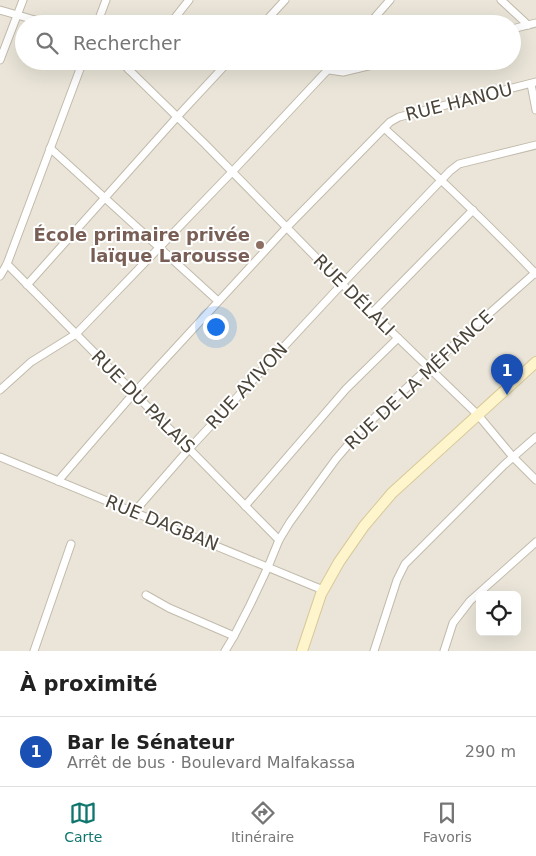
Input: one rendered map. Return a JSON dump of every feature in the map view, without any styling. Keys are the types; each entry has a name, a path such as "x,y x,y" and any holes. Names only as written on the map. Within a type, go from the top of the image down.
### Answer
{"street":[{"path":"17,15 22,0"},
{"path":"100,15 106,0"},
{"path":"177,15 189,0"},
{"path":"271,15 285,0"},
{"path":"377,15 390,0"},
{"path":"501,0 518,15"},
{"path":"0,10 15,15"},
{"path":"521,18 528,24"},
{"path":"0,60 15,21"},
{"path":"521,26 536,23"},
{"path":"0,276 7,264 80,70"},
{"name":"RUE DÉLALI","path":"129,70 342,284 478,416 513,457 536,480"},
{"path":"27,285 221,70"},
{"path":"0,390 31,362 76,334 329,70 343,72 351,70"},
{"path":"533,83 536,110"},
{"name":"RUE HANOU","path":"287,227 390,122 399,117 533,83"},
{"path":"384,128 473,210 536,273"},
{"name":"RUE AYIVON","path":"134,512 189,449 441,180 459,164 536,145"},
{"path":"50,148 218,301"},
{"path":"372,313 473,210"},
{"path":"58,481 134,393 287,227"},
{"name":"RUE DU PALAIS","path":"7,264 279,540"},
{"name":"RUE DE LA MÉFIANCE","path":"225,651 268,567 279,540 336,458 360,431 428,368 536,273"},
{"path":"245,506 346,389 398,338"},
{"path":"302,651 321,594 339,562 364,526 392,493 536,362"},
{"path":"374,651 397,580 405,564 513,457 536,437"},
{"name":"RUE DAGBAN","path":"0,457 324,590"},
{"path":"444,651 453,623 470,601 536,542"},
{"path":"34,651 71,544"},
{"path":"146,595 169,608 234,636"}],"shaded area":[{"path":"0,0 536,0 536,651 0,651"}],"place":[{"name":"École primaire privée laïque Larousse","path":"260,245"},
{"name":"Bar le Sénateur","path":"507,395"}]}
